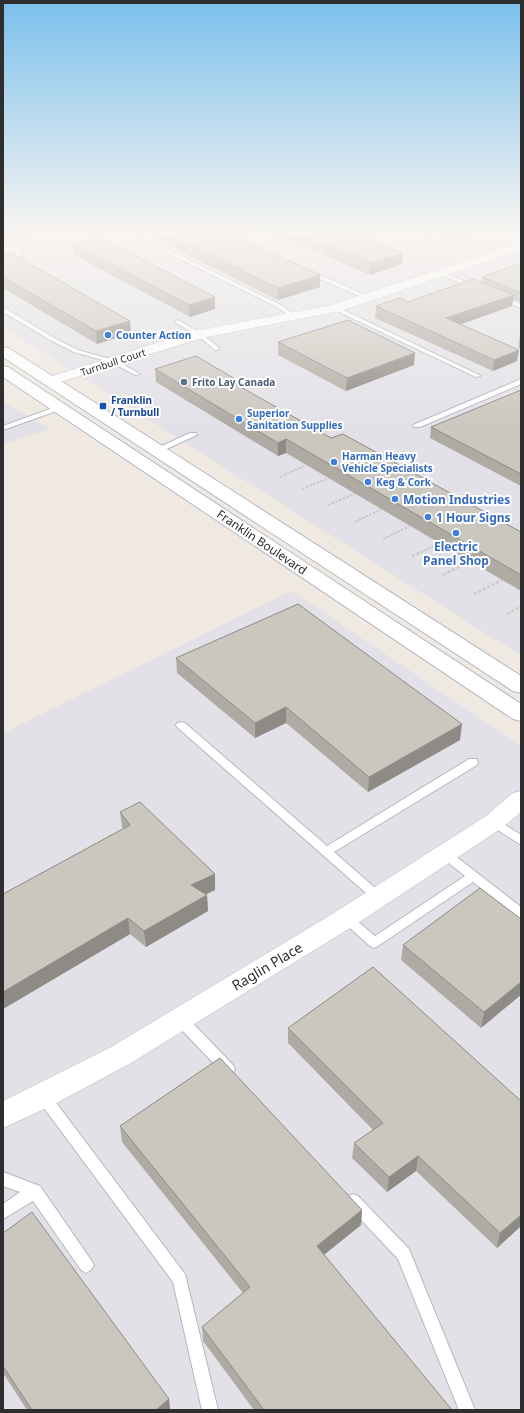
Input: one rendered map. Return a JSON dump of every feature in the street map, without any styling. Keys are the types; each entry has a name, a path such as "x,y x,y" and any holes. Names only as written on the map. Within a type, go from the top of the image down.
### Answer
{"main road":[{"name":"Franklin Boulevard","path":"3,351 521,686"},
{"name":"Franklin Boulevard","path":"3,370 521,714"}],"street":[{"name":"Turnbull Court","path":"51,381 199,334 335,308 372,295"},
{"name":"Raglin Place","path":"3,1115 122,1055 346,918 494,822 521,799"}],"lane":[{"path":"257,295 277,305 293,316"},
{"path":"361,295 366,297"},
{"path":"493,295 521,306"},
{"path":"335,308 478,376"},
{"path":"3,310 65,346 76,351 114,362 137,374"},
{"path":"178,322 199,334 217,349"},
{"path":"417,424 521,381"},
{"path":"3,428 61,408"},
{"path":"157,450 192,435"},
{"path":"181,725 378,897"},
{"path":"326,852 473,762"},
{"path":"494,822 521,841"},
{"path":"445,854 521,914"},
{"path":"346,918 374,943 473,876"},
{"path":"180,1019 235,1077"},
{"path":"43,1096 180,1279 210,1410"},
{"path":"3,1179 35,1191 86,1265"},
{"path":"3,1212 35,1191"},
{"path":"344,1191 404,1254 467,1410"}],"path":[{"path":"280,476 306,465"},
{"path":"302,489 328,478"},
{"path":"328,505 355,494"},
{"path":"355,522 382,509"},
{"path":"383,539 410,526"},
{"path":"412,556 440,543"},
{"path":"443,575 470,561"},
{"path":"474,594 502,580"},
{"path":"507,614 521,606"}],"shaded area":[{"path":"3,295 521,295 521,656 3,327"},
{"path":"3,401 50,429 3,444"},
{"path":"291,591 521,745 521,1410 3,1410 3,733"}],"building":[{"path":"34,295 84,295 130,321 96,331"},
{"path":"170,295 211,295 215,297 189,305"},
{"path":"428,295 514,295 446,318 519,350 494,360 376,306 400,298 408,302"},
{"path":"348,320 415,353 347,378 278,342"},
{"path":"196,356 237,380 232,382 331,438 343,434 521,532 521,575 286,439 278,443 155,369"},
{"path":"521,390 521,474 431,427"},
{"path":"298,604 462,724 369,777 286,707 255,723 176,658"},
{"path":"140,802 215,874 191,885 207,895 144,931 128,918 3,992 3,894 130,825 120,812"},
{"path":"480,888 521,919 521,982 484,1012 403,945"},
{"path":"373,967 521,1101 521,1215 500,1233 418,1156 389,1177 354,1143 383,1123 288,1028"},
{"path":"220,1058 362,1210 317,1246 452,1410 264,1410 202,1327 250,1287 120,1126"},
{"path":"32,1212 169,1399 156,1410 32,1410 3,1366 3,1233"}],"place":[{"name":"Counter Action","path":"108,335"},
{"name":"Frito Lay Canada","path":"184,382"},
{"name":"Franklin / Turnbull","path":"103,406"},
{"name":"Superior Sanitation Supplies","path":"239,419"},
{"name":"Harman Heavy Vehicle Specialists","path":"334,462"},
{"name":"Keg & Cork","path":"368,482"},
{"name":"Motion Industries","path":"395,499"},
{"name":"1 Hour Signs","path":"428,517"},
{"name":"Electric Panel Shop","path":"456,533"}]}
